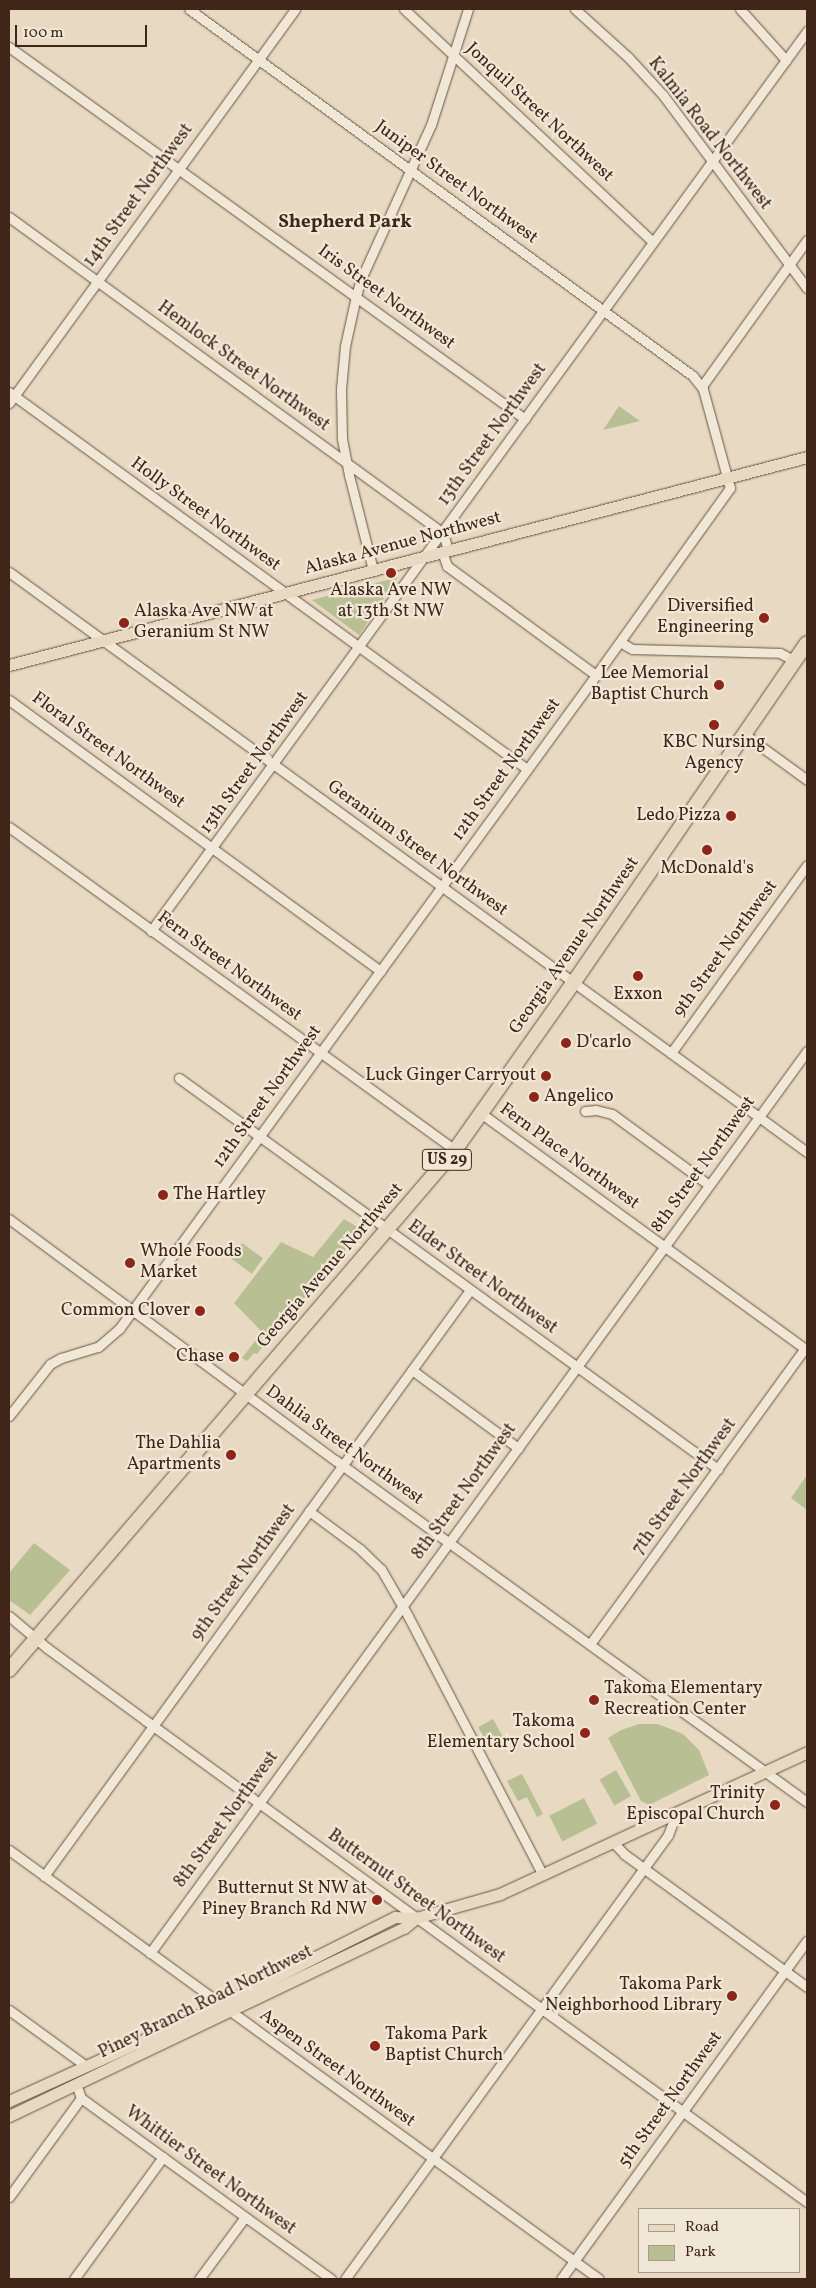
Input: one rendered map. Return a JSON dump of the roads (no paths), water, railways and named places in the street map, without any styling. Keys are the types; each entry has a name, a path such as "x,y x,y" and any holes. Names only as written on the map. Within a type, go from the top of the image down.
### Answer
{"highway":[{"name":"Georgia Avenue Northwest","path":"9,1670 455,1150 574,982 807,643"}],"main road":[{"name":"Alaska Avenue Northwest","path":"9,665 807,457"},
{"name":"Piney Branch Road Northwest","path":"9,2101 220,2005 395,1917 416,1918 490,1898 807,1752"},
{"name":"Piney Branch Road Northwest","path":"9,2116 404,1928 416,1918"}],"street":[{"name":"Juniper Street Northwest","path":"188,9 693,376 702,386"},
{"name":"14th Street Northwest","path":"10,397 98,281 295,9"},
{"name":"Jonquil Street Northwest","path":"404,9 652,242"},
{"path":"373,570 346,462 341,422 341,381 345,346 356,296 371,255 412,171 431,125 468,9"},
{"name":"Kalmia Road Northwest","path":"575,9 645,74 807,288"},
{"path":"740,9 786,60"},
{"name":"13th Street Northwest","path":"151,931 443,534 711,160 807,31"},
{"name":"Iris Street Northwest","path":"9,46 525,419"},
{"name":"Hemlock Street Northwest","path":"9,217 443,534"},
{"path":"728,478 702,386 807,240"},
{"name":"Holly Street Northwest","path":"10,397 285,593 527,769"},
{"name":"12th Street Northwest","path":"9,1416 46,1367 61,1358 85,1352 103,1344 119,1330 728,492 730,488 728,478"},
{"path":"443,534 447,566 596,675"},
{"name":"Geranium Street Northwest","path":"9,572 807,1152"},
{"path":"620,642 632,648 785,654 795,661"},
{"name":"Floral Street Northwest","path":"9,700 381,970"},
{"path":"744,734 807,780"},
{"name":"Fern Street Northwest","path":"9,827 455,1150"},
{"name":"9th Street Northwest","path":"671,1053 807,865"},
{"name":"8th Street Northwest","path":"150,1953 807,1051"},
{"name":"Elder Street Northwest","path":"179,1078 718,1469"},
{"path":"585,1111 596,1110 612,1114 709,1185"},
{"name":"Fern Place Northwest","path":"482,1114 806,1349"},
{"name":"Dahlia Street Northwest","path":"9,1220 449,1543 807,1802"},
{"name":"9th Street Northwest","path":"44,1876 470,1290"},
{"name":"7th Street Northwest","path":"590,1644 806,1349"},
{"path":"412,1370 518,1448"},
{"path":"309,1511 375,1562 402,1606 543,1875"},
{"name":"Butternut Street Northwest","path":"9,1616 152,1726 807,2202"},
{"path":"345,2279 668,1835 677,1812"},
{"path":"613,1842 624,1854 783,1974 807,1987"},
{"name":"Aspen Street Northwest","path":"9,1850 599,2279"},
{"name":"5th Street Northwest","path":"561,2279 807,1940"},
{"path":"9,2010 86,2066"},
{"path":"9,2197 81,2098 76,2084"},
{"name":"Whittier Street Northwest","path":"81,2098 331,2279"},
{"path":"74,2279 163,2157"},
{"path":"199,2279 245,2217"}],"place":[{"name":"Alaska Ave NW at 13th St NW","path":"391,573"},
{"name":"Diversified Engineering","path":"764,618"},
{"name":"Alaska Ave NW at Geranium St NW","path":"124,623"},
{"name":"Lee Memorial Baptist Church","path":"719,685"},
{"name":"KBC Nursing Agency","path":"714,725"},
{"name":"Ledo Pizza","path":"731,816"},
{"name":"McDonald's","path":"707,850"},
{"name":"Exxon","path":"638,976"},
{"name":"D'carlo","path":"566,1043"},
{"name":"Luck Ginger Carryout","path":"546,1076"},
{"name":"Angelico","path":"534,1097"},
{"name":"The Hartley","path":"163,1195"},
{"name":"Whole Foods Market","path":"130,1263"},
{"name":"Common Clover","path":"200,1311"},
{"name":"Chase","path":"234,1357"},
{"name":"The Dahlia Apartments","path":"231,1455"},
{"name":"Takoma Elementary Recreation Center","path":"594,1700"},
{"name":"Takoma Elementary School","path":"585,1733"},
{"name":"Trinity Episcopal Church","path":"775,1805"},
{"name":"Butternut St NW at Piney Branch Rd NW","path":"377,1900"},
{"name":"Takoma Park Neighborhood Library","path":"732,1996"},
{"name":"Takoma Park Baptist Church","path":"375,2046"}],"district":[{"name":"Shepherd Park","path":"345,223"}]}
